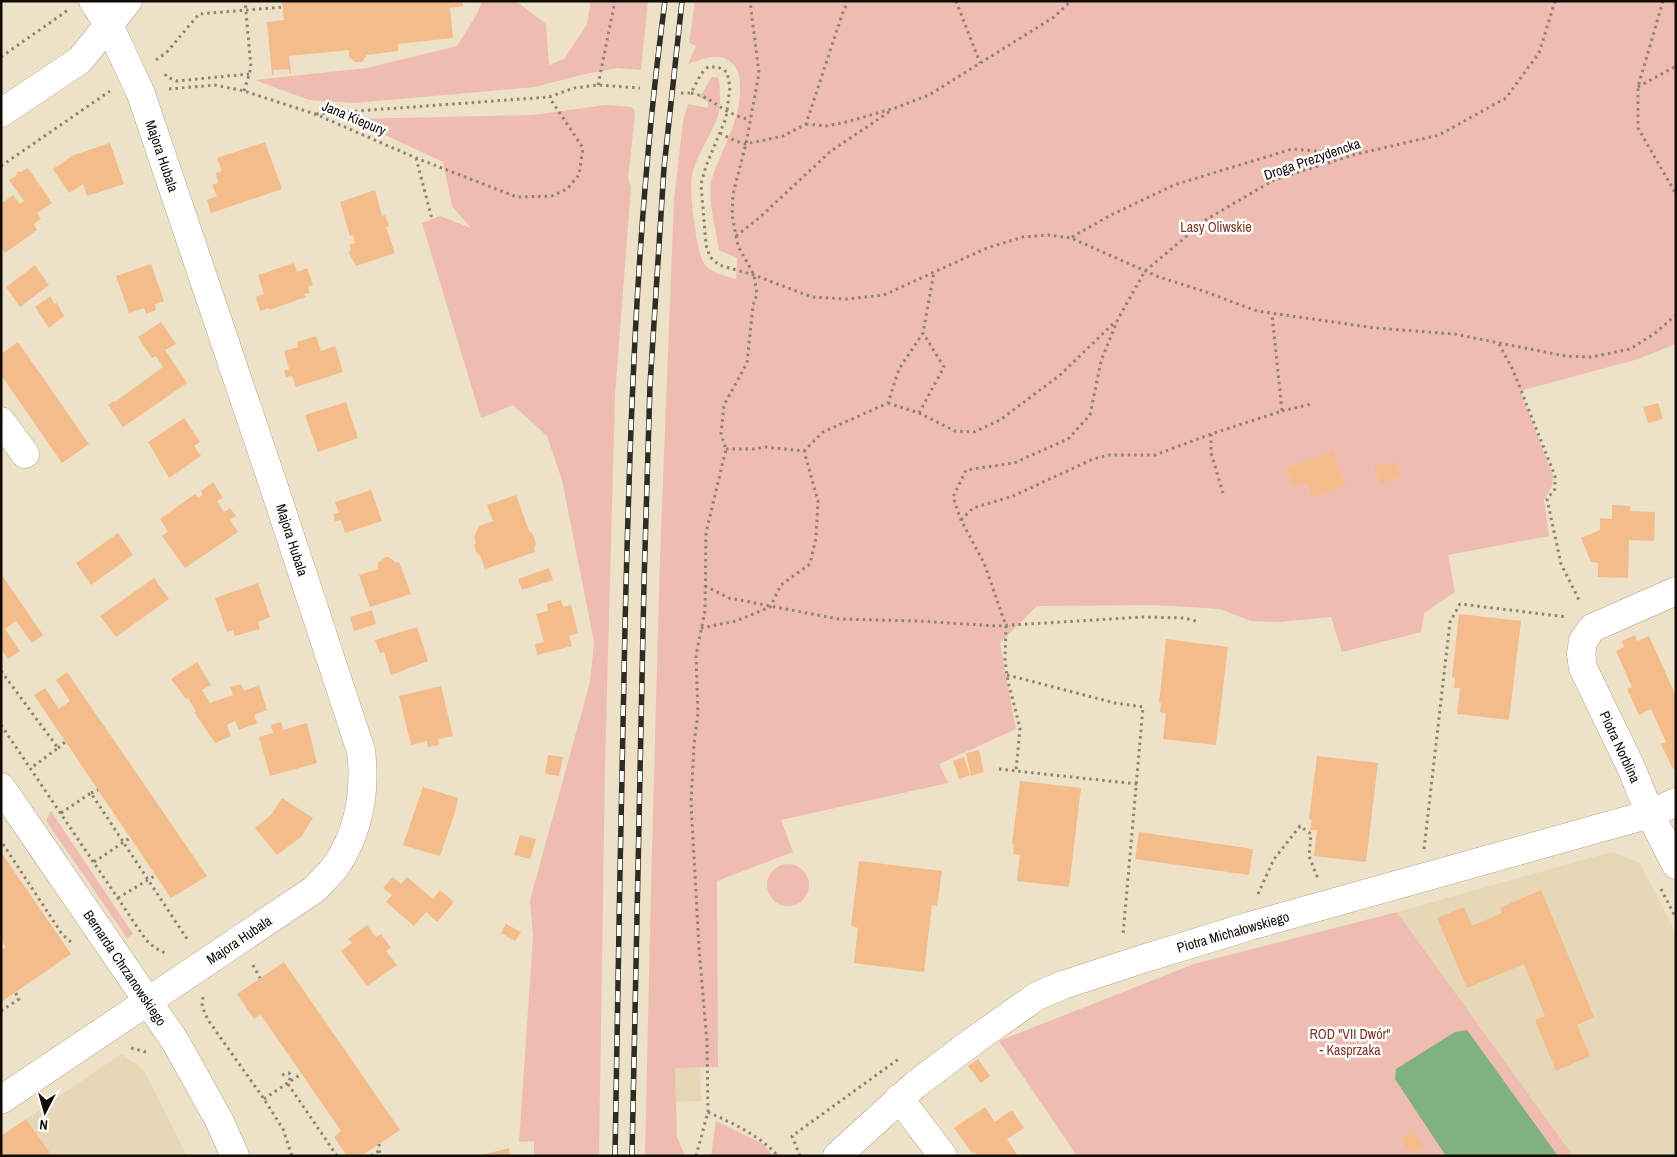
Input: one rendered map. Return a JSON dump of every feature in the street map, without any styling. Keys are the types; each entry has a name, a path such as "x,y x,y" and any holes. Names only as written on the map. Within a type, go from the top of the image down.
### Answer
{"street":[{"path":"1,113 80,60 128,1"},
{"name":"Majora Hubala","path":"1,1100 315,889 335,866 350,841 362,804 364,775 361,751 277,496 137,85 109,24 84,4"},
{"path":"1,421 25,454"},
{"path":"1583,618 1676,591"},
{"name":"Piotra Norblina","path":"1583,618 1581,654 1583,668 1630,765 1650,814 1676,864"},
{"name":"Bernarda Chrzanowskiego","path":"1,787 175,1040 219,1120 234,1156"},
{"name":"Piotra Michałowskiego","path":"837,1156 899,1098 972,1042 1038,996 1063,985 1259,924 1650,814 1676,802"},
{"path":"899,1098 943,1156"}],"path":[{"path":"244,91 251,68 245,1"},
{"path":"598,84 615,1"},
{"path":"696,1156 708,1112 707,1042 699,948 691,802 694,744 698,713 696,654 705,611 706,533 726,449 721,434 724,405 747,363 753,306 757,294 754,275 738,246 732,215 733,194 746,144 760,73 750,1"},
{"path":"806,124 848,1"},
{"path":"956,1 980,63"},
{"path":"720,133 735,141 746,144 783,136 806,124 827,126 850,122 928,96 1054,17 1071,1"},
{"name":"Droga Prezydencka","path":"1145,270 1207,219 1274,180 1353,155 1439,135 1506,98 1540,53 1555,1"},
{"path":"1663,1 1638,87 1638,128 1676,194"},
{"path":"1,57 84,4"},
{"path":"159,66 155,60 167,52 199,14 282,7"},
{"path":"691,93 704,69 714,66 724,69 729,76 727,111 703,175 701,193 706,245 710,257 719,265 754,275 812,297 847,299 884,296 987,248 1023,237 1049,235 1071,238 1160,277 1257,311 1375,328 1454,334 1565,356 1592,357 1630,348 1654,334 1676,315"},
{"path":"1638,87 1676,66"},
{"path":"163,71 167,77 177,81 249,74"},
{"path":"315,114 549,97 574,88 598,84 640,88"},
{"path":"1,166 137,85"},
{"name":"Jana Kiepury","path":"137,85 153,91 215,85 244,91 315,114 416,158 517,197 552,196 567,189 579,175 583,148 549,97"},
{"path":"681,93 691,93 712,100 727,111 750,120"},
{"path":"736,236 760,217 831,151 895,108"},
{"path":"1071,238 1109,216 1174,185 1292,149 1353,155"},
{"path":"416,158 432,219"},
{"path":"1016,771 1020,728 1007,675 1005,660 1006,626 984,563 961,520 953,497 966,470 1014,463 1068,438 1090,415 1101,361 1118,319 1145,270"},
{"path":"888,403 900,369 923,333 934,272"},
{"path":"1272,314 1282,412"},
{"path":"804,451 823,432 888,403 918,413 955,431 974,432 1000,420 1060,375 1118,319"},
{"path":"918,413 944,367 923,333"},
{"path":"1424,850 1450,622 1460,604 1583,618 1561,564 1547,499 1555,489 1555,476 1513,370 1499,343"},
{"path":"961,520 973,508 1012,496 1093,459 1109,455 1156,455 1211,434 1311,404"},
{"path":"1211,434 1211,453 1223,493"},
{"path":"726,449 765,447 804,451"},
{"path":"701,628 736,621 770,607 781,585 810,564 816,538 818,501 804,451"},
{"path":"705,586 729,598 838,619 1006,626 1142,617 1184,618 1196,621"},
{"path":"1,671 58,748"},
{"path":"1007,675 1115,703 1144,707 1122,944"},
{"path":"1,725 146,940 155,948 170,955"},
{"path":"30,768 66,742"},
{"path":"999,769 1136,784"},
{"path":"61,813 98,790"},
{"path":"92,793 193,948"},
{"path":"1255,901 1274,858 1300,826 1311,834 1309,856 1319,880"},
{"path":"94,862 130,838"},
{"path":"1,842 62,934 75,946"},
{"path":"118,898 156,875"},
{"path":"248,959 260,978"},
{"path":"1,1011 19,999 15,992"},
{"path":"203,994 202,1006 208,1020 283,1129 292,1156"},
{"path":"125,1047 142,1050 152,1055"},
{"path":"800,1156 792,1136 906,1054"},
{"path":"282,1075 289,1072 291,1076 288,1084"},
{"path":"264,1099 301,1074"},
{"path":"288,1084 337,1156"},
{"path":"708,1112 755,1135 766,1143 778,1156"},
{"path":"378,1144 380,1156"},
{"path":"371,1156 380,1150"}],"shaded area":[{"path":"1611,852 1640,863 1676,934 1676,1156 1573,1156 1397,912"},
{"path":"1467,1030 1558,1156 1446,1156 1395,1079 1396,1069 1455,1032"},
{"path":"121,1054 138,1065 146,1074 187,1156 1,1156 1,1136"},
{"path":"675,1068 700,1068 701,1101 676,1102"}],"green space":[{"path":"482,1 516,1 546,24 549,65 564,59 587,24 591,1 648,1 641,70 617,68 535,87 355,103 309,100 255,80 367,68 457,46 477,14"},
{"name":"Lasy Oliwskie","path":"695,1 1676,1 1676,344 1638,359 1520,391 1553,476 1552,486 1544,500 1549,536 1448,555 1455,592 1424,613 1421,632 1342,652 1331,617 1280,622 1251,621 1220,609 1154,605 1037,606 1000,643 1016,729 939,764 948,783 781,820 793,852 717,881 718,1067 675,1068 677,1137 685,1156 645,1156 660,557 674,200 683,121 688,104 708,108 708,101 699,98 712,77 717,77 719,80 720,107 692,175 694,221 702,259 708,268 719,274 736,279 737,258 719,250 711,207 710,190 714,173 739,106 740,84 737,70 729,60 712,57 688,64 696,46 689,43"},
{"path":"606,105 631,107 634,109 635,114 628,178 631,187 615,395 605,766 599,1156 534,1156 534,1141 519,1142 533,937 530,900 590,682 594,642 562,480 547,436 513,405 481,418 422,223 440,216 471,228 452,206 443,162 351,119 532,115"},
{"path":"51,811 133,934 127,938 47,822"},
{"path":"792,864 800,867 806,873 809,885 806,897 800,903 784,906 776,903 770,897 767,881 770,873 776,867"},
{"name":"ROD \"VII Dwór\" - Kasprzaka","path":"1397,912 1573,1156 1077,1156 999,1041 1194,964"},
{"path":"716,1121 763,1144 773,1156 711,1156"}],"building":[{"path":"282,1 462,1 463,6 450,8 453,38 398,44 398,51 367,55 362,62 355,62 349,57 349,50 289,56 291,73 289,73 289,69 273,70 274,75 272,75 267,22 284,20"},
{"path":"265,142 282,189 211,213 207,200 217,196 212,185 218,183 216,173 222,171 217,158"},
{"path":"110,143 124,184 87,196 83,184 69,193 53,169 74,155"},
{"path":"28,168 52,203 37,213 41,219 34,224 37,230 5,253 1,247 1,204 13,195 20,204 24,201 9,180 16,176 17,172"},
{"path":"375,190 382,216 385,215 389,226 386,227 395,253 356,266 349,253 351,249 349,245 355,243 353,235 350,236 340,202"},
{"path":"294,263 297,272 307,268 313,285 308,287 310,293 304,294 306,297 269,310 269,308 260,311 256,297 264,294 258,275"},
{"path":"151,264 164,301 155,304 156,310 146,314 144,308 129,313 116,276"},
{"path":"35,265 49,285 20,307 6,287"},
{"path":"50,296 55,304 57,303 64,316 49,328 35,307"},
{"path":"161,322 176,344 165,350 187,383 123,427 108,405 115,402 163,367 156,356 152,358 138,337"},
{"path":"316,336 321,351 335,346 343,372 296,387 292,376 286,377 284,371 289,369 284,351 298,347 297,342"},
{"path":"18,342 89,444 62,463 1,375 1,354"},
{"path":"346,402 358,438 318,452 305,415"},
{"path":"1658,403 1663,419 1648,423 1643,407"},
{"path":"184,418 200,442 194,446 201,456 169,478 148,442"},
{"path":"1333,451 1346,486 1312,498 1306,483 1293,487 1286,468"},
{"path":"1396,461 1401,476 1380,484 1374,466 1382,463 1384,466"},
{"path":"213,482 223,498 217,501 224,512 230,508 236,516 230,520 238,532 185,568 162,536 168,532 160,519 195,494 198,498 203,495 201,491"},
{"path":"371,490 382,521 345,533 341,520 335,521 333,514 339,513 335,502"},
{"path":"516,495 529,531 533,534 536,544 535,552 485,569 480,555 477,554 474,537 479,526 493,521 487,505"},
{"path":"1612,505 1630,506 1630,511 1655,512 1654,541 1629,540 1628,578 1598,577 1598,563 1591,562 1581,538 1600,530 1600,518 1612,519"},
{"path":"118,533 133,555 91,585 76,563"},
{"path":"389,557 396,563 399,562 411,594 370,607 359,575 378,569 378,563"},
{"path":"549,568 553,580 522,590 518,579"},
{"path":"1,574 43,635 32,643 16,621 5,629 20,651 8,659 1,649"},
{"path":"154,578 169,599 116,637 100,616"},
{"path":"258,583 270,617 258,622 260,629 235,636 233,630 227,632 215,598"},
{"path":"561,600 563,607 571,605 578,633 569,636 572,646 537,655 535,644 544,642 536,614 548,611 547,604"},
{"path":"372,610 376,624 354,631 350,617"},
{"path":"1459,614 1521,621 1509,720 1457,714 1460,688 1454,688 1455,678 1452,677"},
{"path":"417,627 428,661 391,675 384,652 380,653 375,640"},
{"path":"1635,635 1637,641 1649,636 1676,696 1676,768 1673,769 1661,744 1666,742 1651,709 1639,715 1627,689 1632,687 1616,651 1624,647 1622,641"},
{"path":"1166,639 1228,647 1216,745 1163,739 1166,713 1160,712 1161,703 1159,703"},
{"path":"197,662 211,685 202,690 210,703 233,695 230,687 241,684 244,691 259,685 267,710 254,715 257,723 239,730 235,721 227,725 231,736 215,743 194,712 196,711 188,698 186,699 171,679"},
{"path":"67,672 207,876 171,898 34,695 45,688 59,709 70,701 56,680"},
{"path":"441,686 453,736 438,739 439,745 428,747 427,741 411,745 399,696"},
{"path":"281,722 283,730 307,723 317,763 270,776 259,737 273,733 271,725"},
{"path":"979,750 984,772 971,776 966,753"},
{"path":"548,755 563,757 559,776 545,774"},
{"path":"1317,756 1378,763 1366,862 1314,856 1317,830 1310,830 1312,820 1309,819"},
{"path":"964,757 970,775 959,779 953,761"},
{"path":"1020,781 1081,788 1069,887 1017,881 1020,855 1013,854 1014,845 1012,844"},
{"path":"423,787 458,798 440,856 403,845"},
{"path":"282,798 313,818 301,837 277,855 255,828 271,815"},
{"path":"1139,832 1253,849 1249,875 1135,859"},
{"path":"520,835 536,839 530,859 514,855"},
{"path":"1,852 71,954 1,1002 1,950 6,947 1,940"},
{"path":"859,861 942,871 937,906 932,905 924,972 854,963 858,928 851,926"},
{"path":"393,877 401,884 407,877 433,899 440,890 454,902 437,922 426,912 414,926 386,902 392,895 383,888"},
{"path":"1541,890 1594,1017 1577,1025 1590,1056 1556,1071 1535,1020 1545,1016 1524,964 1467,988 1437,918 1464,907 1472,926 1502,913 1500,908"},
{"path":"506,924 521,932 515,941 501,933"},
{"path":"367,925 376,937 381,934 391,948 386,951 397,965 367,986 341,951 352,943 348,939"},
{"path":"284,962 400,1130 361,1156 347,1156 334,1137 341,1131 261,1015 254,1019 237,994"},
{"path":"978,1059 990,1076 981,1083 968,1066"},
{"path":"985,1107 995,1122 1012,1110 1024,1128 1007,1139 1018,1156 977,1156 974,1152 972,1153 954,1128"},
{"path":"26,1119 50,1153 46,1156 1,1156 1,1136"},
{"path":"1413,1132 1424,1147 1412,1155 1401,1139"},
{"path":"509,1148 510,1156 482,1156 482,1155"}],"railway":[{"path":"615,1156 625,627 632,392 641,235 655,79 665,1"},
{"path":"632,1156 650,385 664,168 682,1"}]}
